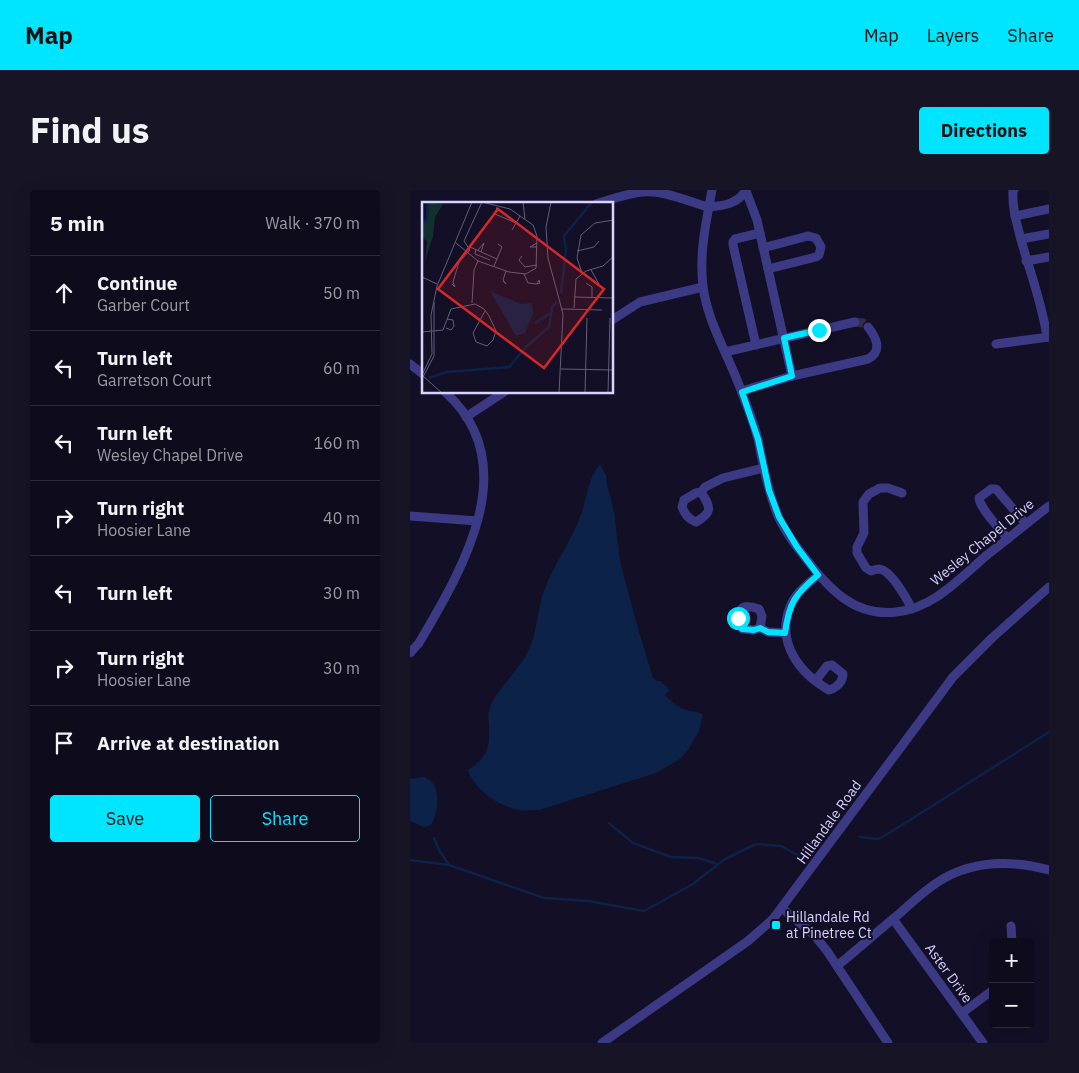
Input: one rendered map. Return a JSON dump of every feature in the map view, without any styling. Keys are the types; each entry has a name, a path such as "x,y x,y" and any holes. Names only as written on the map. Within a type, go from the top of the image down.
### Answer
{"street":[{"name":"Wesley Chapel Drive","path":"712,190 701,250 703,287 712,321 742,392 758,439 763,468 779,517 797,547 818,575 838,596 866,610 880,612 912,609 929,602 952,586 1049,506"},
{"path":"996,344 1048,337 1044,313 1026,261 1012,205 1014,190"},
{"path":"602,202 625,195 644,192 660,193 708,207 730,204 740,199 746,191"},
{"path":"746,191 757,220 792,376"},
{"path":"1015,216 1049,209"},
{"path":"756,344 733,242 735,239 760,233"},
{"path":"1021,239 1049,234"},
{"path":"763,248 808,236 816,238 821,247 819,255 816,257 768,269"},
{"path":"1026,261 1049,256"},
{"path":"614,319 640,302 703,287"},
{"path":"725,352 855,322"},
{"path":"742,392 792,376 860,361 873,356 877,341 868,327"},
{"path":"410,364 422,373"},
{"path":"410,653 418,643 460,572 483,499 483,466 477,440 466,416 458,404 447,394"},
{"path":"466,416 501,394"},
{"path":"700,492 723,478 763,468"},
{"path":"902,493 888,488 880,488 869,494 863,502 864,533 857,552 866,568 871,571 880,569 887,572 900,587 912,609"},
{"path":"1008,539 979,502 979,498 991,489 996,489 1026,524"},
{"path":"410,516 477,521"},
{"path":"816,680 797,662 790,651 785,633 790,606 802,590 818,575"},
{"name":"Hillandale Road","path":"602,1043 762,930 782,908 953,677 992,638 1049,587"},
{"path":"760,628 768,632 785,633"},
{"path":"837,966 937,882 950,875 980,865 1004,863 1029,865 1049,870"},
{"path":"782,908 815,936 888,1043"},
{"name":"Aster Drive","path":"893,919 983,1043"},
{"path":"1011,926 1012,938"},
{"path":"962,1013 989,993"}],"water":[{"path":"600,464 606,475 614,511 620,561 653,678 668,688 669,691 665,694 675,704 703,715 699,731 688,750 680,759 656,773 539,810 519,810 503,805 488,796 476,784 468,770 479,762 485,753 489,743 488,715 490,707 498,692 530,647 545,588 576,526 590,482"},
{"path":"424,777 434,785 437,805 431,825 424,827 410,821 410,779"}],"waterway":[{"path":"860,837 878,839 891,832 1049,732"},
{"path":"609,823 633,843 671,857 698,858 717,864"},
{"path":"434,838 449,865"},
{"path":"410,860 449,865 544,898 588,901 644,911 693,884 725,859 756,844 781,846 801,857"}],"tunnel":[{"path":"855,322 863,323 868,327"}],"place":[{"name":"Hillandale Rd at Pinetree Ct","path":"776,925"}],"route":[{"path":"738,618 737,622 742,629 754,630 760,628 768,632 785,633 790,606 805,586 818,575 797,547 779,517 763,468 758,439 742,392 792,376 784,338 819,330"}]}
